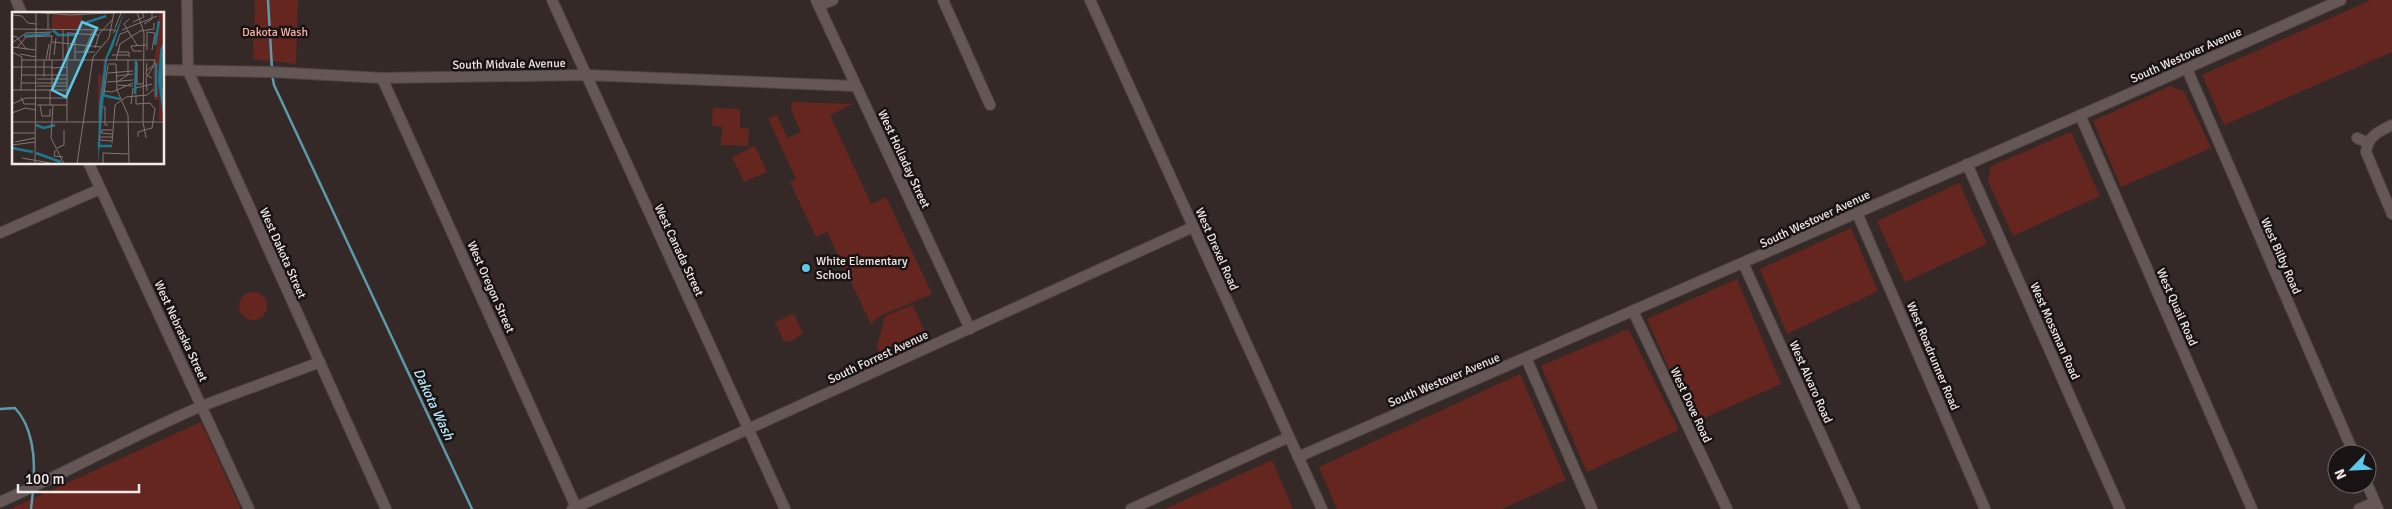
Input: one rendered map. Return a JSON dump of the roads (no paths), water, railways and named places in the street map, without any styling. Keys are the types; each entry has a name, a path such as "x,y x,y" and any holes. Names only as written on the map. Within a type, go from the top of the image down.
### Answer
{"street":[{"path":"16,0 21,12"},
{"name":"West Dakota Street","path":"187,0 188,71 386,509"},
{"name":"West Canada Street","path":"552,0 748,431 786,509"},
{"path":"818,3 833,0"},
{"path":"943,0 990,105"},
{"name":"West Drexel Road","path":"1090,0 1322,509"},
{"name":"South Westover Avenue","path":"1298,457 1633,311 1744,265 1967,164 2341,0"},
{"name":"West Holladay Street","path":"818,3 855,86 970,329"},
{"name":"West Bilby Road","path":"2187,68 2350,444"},
{"name":"South Midvale Avenue","path":"165,70 272,72 382,78 585,75 855,86"},
{"name":"West Oregon Street","path":"382,78 574,508"},
{"name":"West Quail Road","path":"2080,116 2252,509"},
{"path":"2392,125 2375,133 2368,144 2366,156 2392,214"},
{"path":"2357,138 2368,144"},
{"name":"West Mossman Road","path":"1967,164 2120,509"},
{"name":"West Nebraska Street","path":"89,165 249,509"},
{"path":"0,234 100,189"},
{"name":"West Roadrunner Road","path":"1857,213 1985,509"},
{"name":"South Forrest Avenue","path":"574,508 748,431 1193,227"},
{"name":"West Alvaro Road","path":"1744,265 1855,509"},
{"name":"West Dove Road","path":"1633,311 1727,509"},
{"path":"1526,358 1592,509"},
{"path":"0,502 63,474 134,437 202,406 320,362"},
{"path":"1131,509 1289,437"},
{"path":"2359,509 2376,505"}],"waterway":[{"name":"Dakota Wash","path":"268,0 272,69"},
{"name":"Dakota Wash","path":"272,74 274,85 472,509"},
{"path":"0,409 15,408 21,415 32,443 33,483"},
{"path":"31,509 33,491"}],"place":[{"name":"White Elementary School","path":"806,268"}]}
